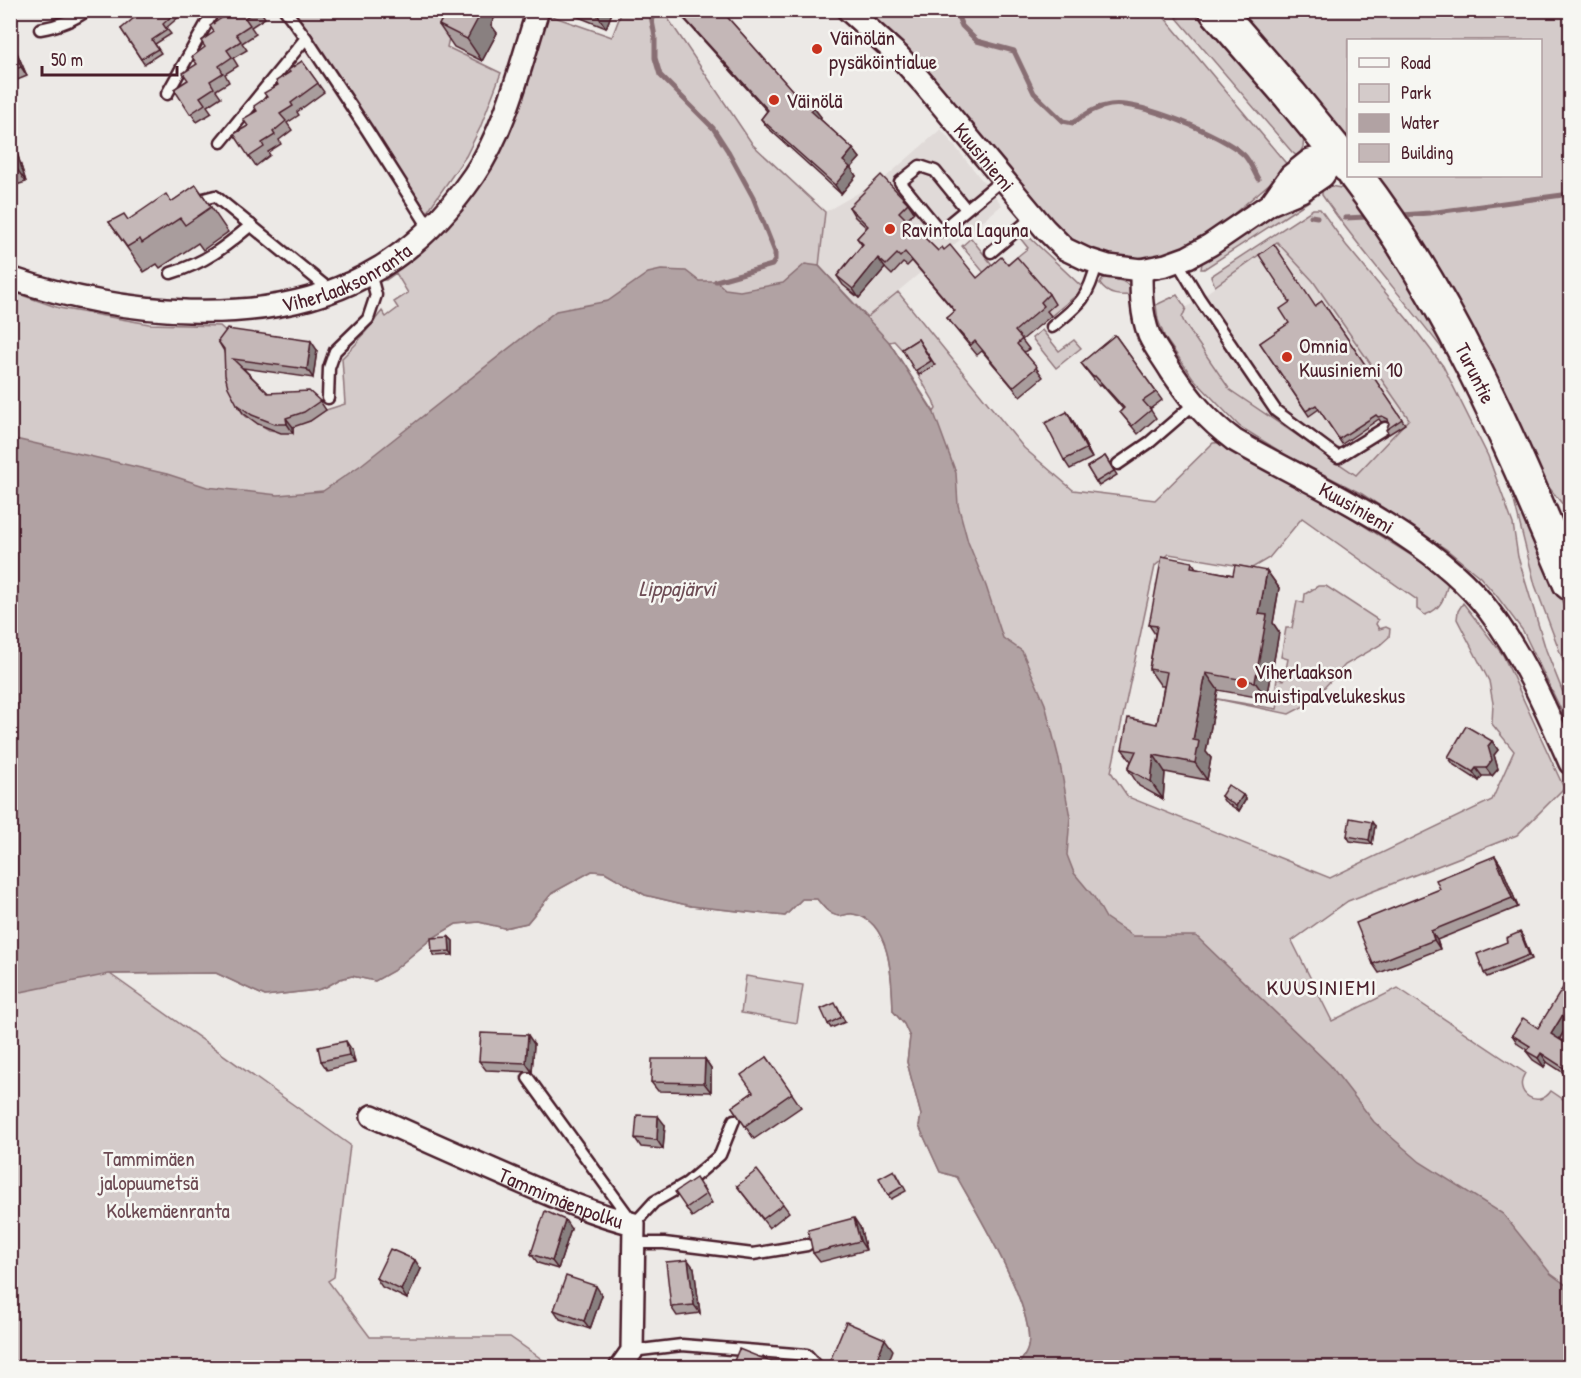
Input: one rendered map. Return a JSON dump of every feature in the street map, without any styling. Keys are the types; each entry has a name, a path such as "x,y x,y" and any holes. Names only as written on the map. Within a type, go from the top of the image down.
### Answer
{"main road":[{"name":"Turuntie","path":"1216,10 1347,164"},
{"name":"Turuntie","path":"1356,177 1397,235 1454,329 1570,583"}],"street":[{"name":"Viherlaaksonranta","path":"10,278 94,301 190,312 278,305 330,290 370,273 405,250 430,229 475,174 518,80 538,10"},
{"name":"Kuusiniemi","path":"848,10 898,55 1034,216 1065,249 1086,260 1141,270 1177,261 1210,245 1270,204 1301,191 1323,176 1347,165"},
{"name":"Kuusiniemi","path":"1141,270 1142,301 1149,335 1194,404 1234,440 1377,520 1430,554 1469,588 1513,643 1570,763"},
{"name":"Tammimäenpolku","path":"372,1116 634,1233 626,1359"}],"lane":[{"path":"40,29 55,27 80,16 87,10"},
{"path":"167,94 214,10"},
{"path":"285,10 306,38 430,229"},
{"path":"221,142 306,38"},
{"path":"966,209 934,171 920,166 900,182 940,231 1003,178"},
{"path":"177,207 215,196 330,290"},
{"path":"991,252 1034,216"},
{"path":"171,273 192,266 217,253 251,225"},
{"path":"1177,261 1199,298 1276,411 1338,457 1385,428"},
{"path":"1052,327 1086,296 1092,285 1097,263"},
{"path":"328,398 329,368 335,351 368,319 371,311 376,295 370,273"},
{"path":"1118,464 1150,442 1194,404"},
{"path":"528,1078 634,1233 664,1243 753,1254 807,1245"},
{"path":"634,1233 654,1202 687,1183 720,1155 734,1120"},
{"path":"626,1359 682,1345 807,1355 819,1368"}],"shaded area":[{"path":"941,129 1002,205 867,317 819,266 825,212 886,177"},
{"name":"Omnia Kuusiniemi 10","path":"1277,242 1313,281 1409,420 1356,476 1230,390 1182,318 1186,308"}],"green space":[{"path":"291,11 450,11 451,29 447,47 501,73 480,128 466,156 427,212 333,69"},
{"name":"Lippajärvi","path":"622,11 671,11 667,17 753,145 825,212 819,266 867,317 898,292 1024,448 1073,490 1155,500 1213,443 1230,442 1449,579 1439,605 1425,615 1417,609 1417,600 1302,518 1269,558 1252,568 1169,554 1155,566 1111,772 1128,797 1330,878 1492,800 1514,751 1492,724 1493,703 1489,681 1457,619 1458,611 1463,603 1503,655 1564,788 1517,835 1348,901 1292,941 1332,1021 1398,988 1525,1073 1522,1087 1528,1097 1540,1099 1546,1097 1551,1091 1570,1104 1570,1367 1017,1367 1028,1347 1028,1330 1023,1309 1003,1261 978,1213 957,1177 940,1172 919,1126 921,1115 907,1062 910,1037 904,1024 893,1011 892,984 887,954 876,928 866,919 853,914 839,916 832,914 817,899 802,899 785,916 691,906 645,895 605,872 592,871 552,893 527,923 504,928 479,922 456,924 431,939 393,971 375,981 352,976 317,990 265,996 216,973 110,974 350,1145 334,1277 328,1281 370,1337 510,1337 553,1367 11,1367 10,291 59,308 149,324 220,326 233,338 226,352 234,396 239,408 246,417 269,430 293,433 292,425 310,421 326,410 345,404 342,358 382,311 386,317 398,308 394,302 408,293 396,273 386,280 382,280 381,276 442,229 476,192 507,131 546,14 612,37","holes":["894,341 905,353 933,400 936,409 934,412 889,342"]},
{"path":"859,11 1159,11 1289,167 1204,239 1173,253 1138,261 1098,253 1070,239 1039,207 920,64"},
{"path":"1171,11 1200,11 1304,137 1303,147 1298,157 1292,152"},
{"path":"1229,11 1570,11 1570,520 1564,506 1543,480 1478,338 1429,252 1375,177 1542,177 1542,39 1347,39 1347,144"},
{"path":"1330,186 1346,189 1405,266 1450,359 1322,195 1322,189"},
{"path":"1309,194 1312,199 1201,269 1202,263 1264,220"},
{"path":"1313,209 1320,209 1443,366 1488,456 1513,524 1518,557 1546,650 1570,710 1570,725 1523,631 1480,577 1446,549 1362,494 1286,455 1239,426 1193,378 1165,338 1158,320 1156,305 1177,295 1186,308 1182,318 1185,324 1230,390 1356,475 1409,419 1313,281 1277,242 1215,286 1211,276"},
{"path":"1027,235 1082,287 1079,293 1051,316 1007,265 1028,248 1020,238"},
{"path":"971,238 994,267 985,274 962,246"},
{"path":"1103,278 1126,283 1133,295 1119,295 1107,291 1100,284"},
{"path":"1042,330 1059,351 1074,340 1081,348 1056,368 1032,338"},
{"path":"1510,485 1534,528 1570,622 1570,679 1535,585"},
{"path":"1318,586 1326,586 1378,620 1376,624 1379,629 1386,627 1390,629 1389,637 1380,645 1345,665 1310,703 1289,714 1212,698 1277,709 1279,698 1274,697 1277,679 1284,680 1288,659 1281,657 1286,628 1292,628 1297,601 1304,603 1305,594"},
{"path":"746,976 803,985 797,1023 741,1013"}],"water":[{"name":"Lippajärvi","path":"805,264 819,266 889,342 934,413 956,473 958,505 968,542 986,586 1003,638 1022,651 1045,704 1070,817 1067,855 1074,873 1094,897 1106,918 1133,936 1196,936 1330,1065 1374,1122 1420,1162 1503,1214 1551,1274 1570,1288 1570,1367 1017,1367 1028,1347 1028,1330 1023,1309 1003,1261 978,1213 957,1177 940,1172 919,1126 921,1115 907,1062 910,1037 904,1024 893,1011 890,969 883,940 876,928 866,919 853,914 841,916 832,914 817,899 802,899 785,916 691,906 645,895 605,872 592,871 552,893 527,923 504,928 479,922 456,924 431,939 393,971 375,981 352,976 317,990 265,996 216,973 109,974 11,994 11,438 167,474 207,487 278,495 323,491 361,465 556,311 608,301 648,273 661,270 686,271 699,281 716,281 725,289 740,291 783,283"}],"building":[{"path":"131,10 177,11 163,24 167,30 152,40 158,49 141,59 121,29 135,17"},
{"path":"219,10 256,10 245,18 250,25 236,34 241,41 227,50 232,57 219,66 223,73 210,81 214,88 200,97 205,104 190,114 174,89 188,80 183,73 197,64 192,57 205,47 201,41 214,32 210,26 223,17"},
{"path":"447,10 482,11 467,39 439,25"},
{"name":"Väinölä","path":"677,10 721,10 799,98 801,96 814,108 811,111 853,149 843,161 850,167 835,185 761,119 768,110"},
{"path":"10,43 21,67 10,71"},
{"path":"302,61 318,83 291,103 293,106 280,114 286,121 273,132 275,135 262,143 264,147 249,157 234,134 248,126 243,119 257,111 254,106 267,97 264,93 278,85 276,81"},
{"path":"881,175 908,203 899,212 938,251 950,245 977,278 1001,257 1008,265 1017,257 1049,294 1041,302 1044,306 1015,331 1022,339 1017,344 1037,367 1013,387 975,341 971,345 947,318 955,311 905,252 900,257 897,254 886,265 878,258 853,289 837,276 863,244 857,238 868,226 849,207"},
{"path":"196,185 211,207 185,225 180,218 142,243 140,239 127,247 109,222 124,214 128,220 166,194 171,202"},
{"path":"1274,244 1315,306 1322,301 1402,419 1386,430 1389,424 1388,419 1376,415 1339,439 1316,405 1306,411 1260,343 1289,323 1280,309 1290,302 1259,255"},
{"path":"227,329 311,341 307,369 233,359 268,393 309,391 320,401 304,412 286,418 287,424 275,424 252,415 237,404 228,387 224,349 218,341"},
{"path":"1115,335 1156,392 1143,401 1151,410 1132,426 1120,412 1124,408 1081,363"},
{"path":"918,339 931,361 915,371 902,349"},
{"path":"1067,412 1086,449 1064,460 1045,423"},
{"path":"1105,456 1114,471 1096,482 1087,467"},
{"name":"Viherlaakson muistipalvelukeskus","path":"1162,556 1192,562 1191,567 1233,575 1235,565 1267,571 1259,614 1267,615 1255,682 1206,673 1193,740 1199,741 1195,763 1154,755 1151,782 1128,769 1136,751 1122,749 1128,718 1157,724 1167,672 1149,669 1157,626 1149,625"},
{"path":"1466,726 1492,741 1488,746 1492,760 1486,768 1476,768 1473,772 1448,757"},
{"path":"1228,785 1243,795 1236,806 1221,796"},
{"path":"1350,818 1372,822 1369,840 1347,836"},
{"path":"1495,856 1512,898 1431,931 1434,940 1373,964 1356,923 1440,889 1436,880"},
{"path":"1520,932 1529,955 1484,973 1477,954 1507,942 1506,938"},
{"path":"449,937 450,951 432,952 431,938"},
{"path":"1564,986 1570,990 1570,1003 1551,1034 1570,1046 1570,1072 1541,1053 1538,1058 1526,1051 1530,1046 1512,1035 1523,1018 1538,1028"},
{"path":"835,1003 842,1017 828,1024 821,1009"},
{"path":"481,1033 528,1035 526,1063 479,1061"},
{"path":"346,1041 349,1055 321,1061 318,1047"},
{"path":"767,1057 792,1093 745,1126 732,1107 753,1092 741,1075"},
{"path":"652,1059 705,1059 704,1083 651,1082"},
{"path":"637,1115 658,1116 657,1140 635,1138"},
{"path":"757,1170 783,1204 763,1219 737,1186"},
{"path":"894,1170 903,1186 888,1195 879,1178"},
{"path":"696,1178 706,1194 686,1208 675,1192"},
{"path":"545,1211 565,1220 552,1261 531,1254"},
{"path":"854,1218 860,1241 813,1253 808,1230"},
{"path":"390,1249 415,1260 401,1290 376,1278"},
{"path":"688,1260 694,1305 671,1307 666,1262"},
{"path":"566,1276 596,1286 584,1321 554,1310"},
{"path":"846,1322 885,1339 873,1368 827,1368"},
{"path":"739,1349 774,1363 772,1368 731,1368"}],"waterway":[{"path":"650,10 655,37 655,58 660,75 713,128 728,151 753,197 775,252 772,265 716,281"},
{"path":"955,10 962,26 977,41 1014,51 1034,93 1063,121 1073,123 1095,109 1110,105 1123,105 1159,113 1200,129 1233,147 1246,157 1258,179"},
{"path":"1402,215 1570,194"},
{"path":"1311,216 1317,217"},
{"path":"1345,218 1366,217"}],"place":[{"name":"Väinölän pysäköintialue","path":"817,49"},
{"name":"Väinölä","path":"774,100"},
{"name":"Ravintola Laguna","path":"890,229"},
{"name":"Omnia Kuusiniemi 10","path":"1287,357"},
{"name":"Viherlaakson muistipalvelukeskus","path":"1242,683"}],"district":[{"name":"KUUSINIEMI","path":"1322,987"}],"park label":[{"name":"Tammimäen jalopuumetsä","path":"149,1170"},
{"name":"Kolkemäenranta","path":"168,1210"}]}
